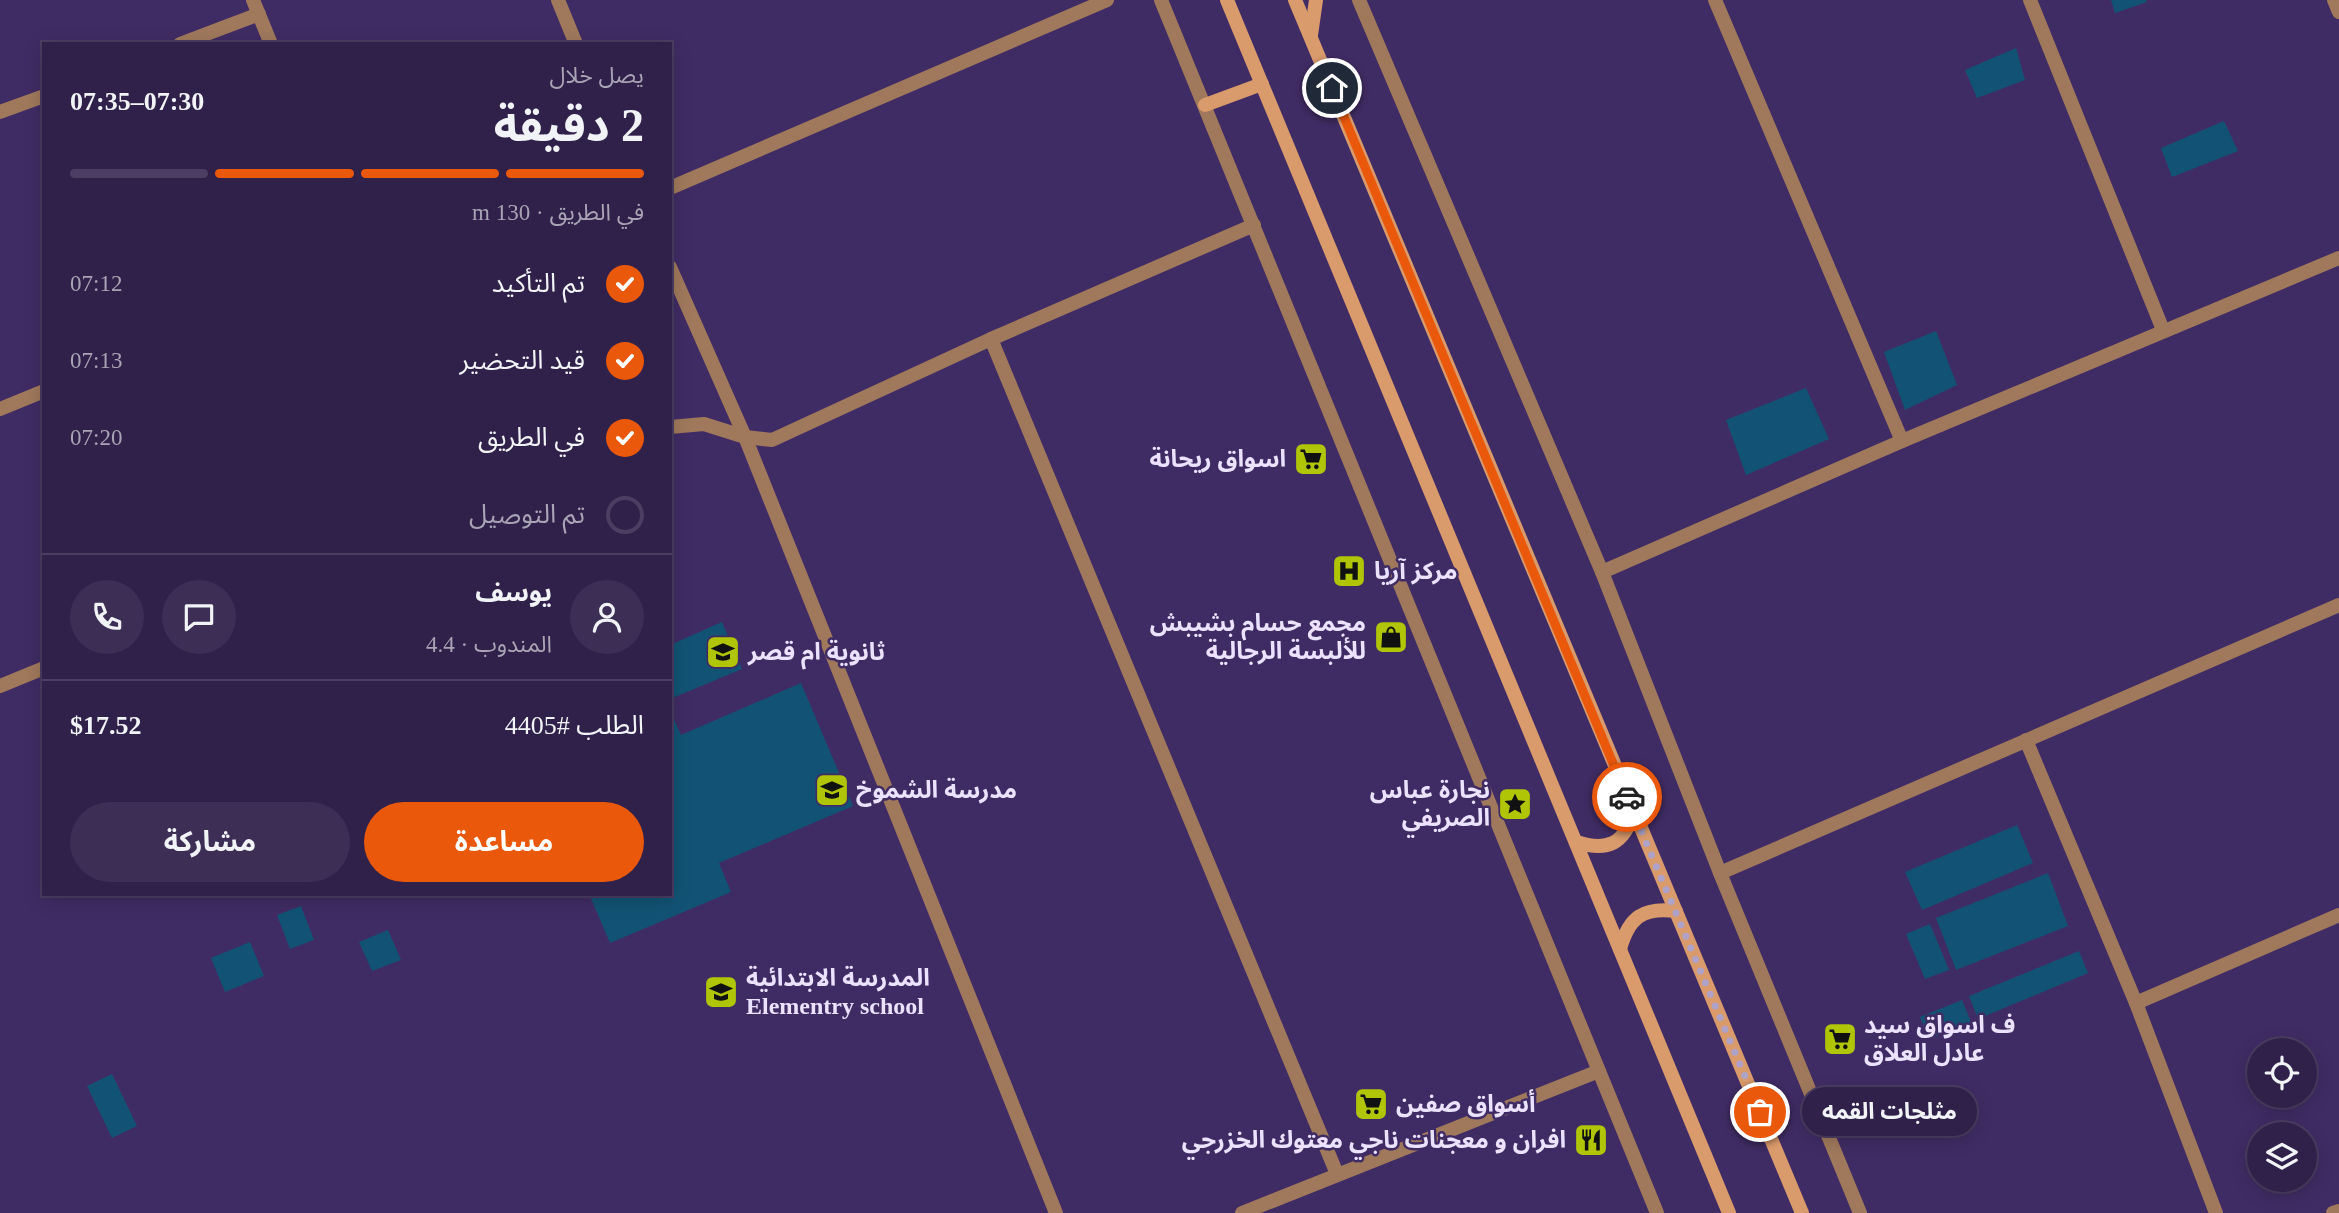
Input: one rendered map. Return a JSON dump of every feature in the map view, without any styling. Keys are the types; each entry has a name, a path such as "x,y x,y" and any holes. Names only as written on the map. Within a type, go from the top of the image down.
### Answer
{"main road":[{"path":"1227,0 1729,1213"},
{"path":"1295,0 1802,1213"},
{"path":"1310,37 1316,0"},
{"path":"1205,104 1262,84"},
{"path":"1576,842 1594,848 1613,844 1628,830 1634,812"},
{"path":"1620,949 1625,930 1639,916 1657,909 1676,911"}],"street":[{"path":"558,0 575,42"},
{"path":"672,187 1107,0"},
{"path":"1161,0 1657,1213"},
{"path":"1359,0 1602,572 1720,873 1860,1213"},
{"path":"1715,0 1902,441"},
{"path":"2030,0 2163,330"},
{"path":"2334,0 2339,12"},
{"path":"184,42 256,7 270,42"},
{"path":"0,112 42,97"},
{"path":"672,427 704,424 745,437 772,440 991,339 1254,225"},
{"path":"1602,572 1902,441 2339,258"},
{"path":"672,272 745,437 1056,1213"},
{"path":"991,339 1337,1174"},
{"path":"0,409 42,392"},
{"path":"1720,873 2339,605"},
{"path":"0,686 42,669"},
{"path":"2026,740 2136,1003 2216,1213"},
{"path":"2136,1003 2339,915"},
{"path":"1242,1213 1599,1071"},
{"path":"2333,1213 2339,1211"}],"building":[{"path":"2111,0 2146,0 2147,2 2115,13"},
{"path":"2016,48 2025,80 1977,98 1965,70"},
{"path":"2224,121 2238,151 2172,177 2161,148"},
{"path":"1936,331 1957,385 1905,410 1884,352"},
{"path":"1806,388 1829,439 1746,475 1726,420"},
{"path":"722,622 742,669 672,698 672,644"},
{"path":"801,683 853,806 719,863 731,892 610,943 590,896 672,896 672,715 681,735"},
{"path":"2017,825 2033,863 1922,910 1905,872"},
{"path":"2048,873 2068,926 1956,970 1936,918"},
{"path":"301,906 314,940 290,949 277,915"},
{"path":"1930,924 1949,970 1925,979 1906,934"},
{"path":"388,930 401,960 372,971 359,942"},
{"path":"250,942 264,976 225,992 211,958"},
{"path":"2079,951 2088,973 1978,1019 1969,996"},
{"path":"1962,1000 1971,1022 1929,1039 1920,1017"},
{"path":"112,1074 137,1126 112,1138 87,1086"}],"way so far":[{"path":"1627,797 1760,1112"}],"place":[{"name":"اسواق ريحانة","path":"1311,459"},
{"name":"مركز آريا","path":"1349,571"},
{"name":"مجمع حسام بشيبش للألبسة الرجالية","path":"1391,637"},
{"name":"ثانوية ام قصر","path":"723,652"},
{"name":"مدرسة الشموخ","path":"832,790"},
{"name":"نجارة عباس الصريفي","path":"1515,804"},
{"name":"المدرسة الابتدائية Elementry school","path":"721,992"},
{"name":"ف اسواق سيد عادل العلاق","path":"1840,1039"},
{"name":"أسواق صفين","path":"1371,1104"},
{"name":"مثلجات القمه","path":"1760,1112"},
{"name":"افران و معجنات ناجي معتوك الخزرجي","path":"1591,1140"}],"route":[{"path":"1332,88 1627,797"}]}
